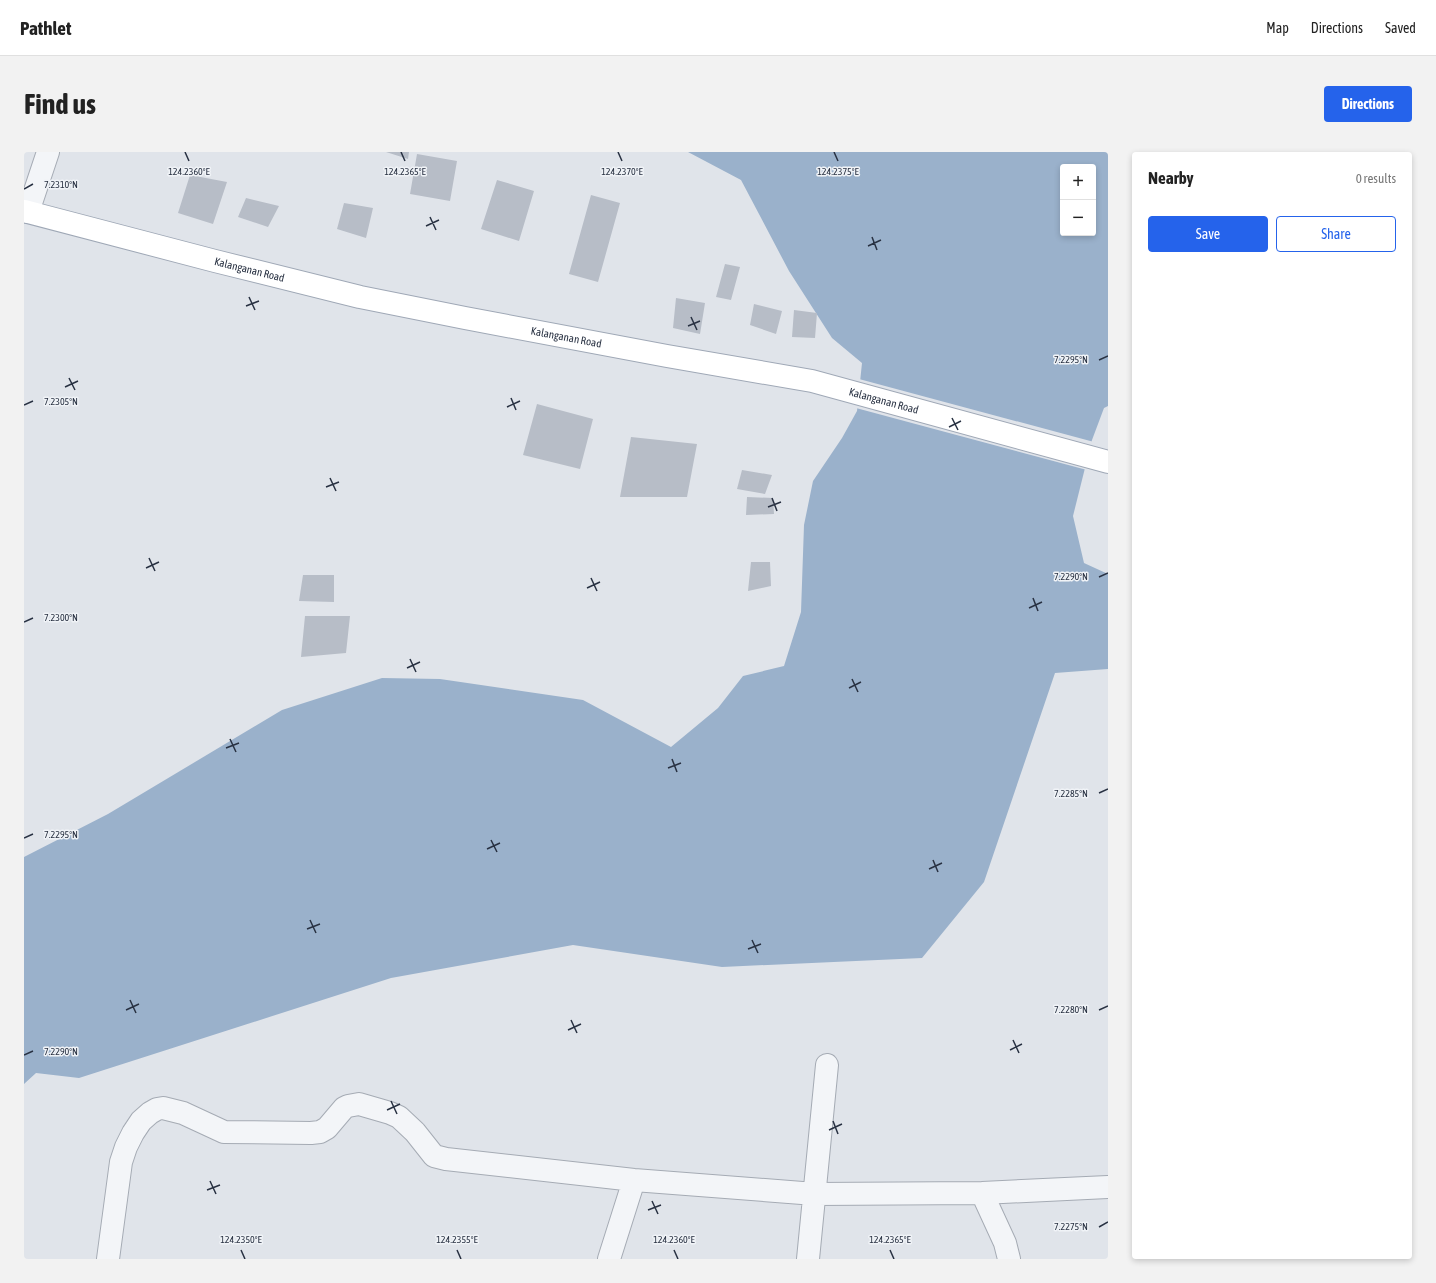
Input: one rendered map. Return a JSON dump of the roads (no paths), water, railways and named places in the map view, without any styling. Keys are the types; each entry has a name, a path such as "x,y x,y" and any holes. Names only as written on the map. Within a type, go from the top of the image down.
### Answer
{"main road":[{"name":"Kalanganan Road","path":"26,212 360,297 667,356 812,381 1100,459"}],"street":[{"path":"26,212 48,152"},
{"path":"808,1259 828,1065"},
{"path":"108,1259 121,1162 126,1147 141,1121 150,1113 157,1109 163,1108 183,1113 224,1132 312,1133 320,1132 327,1128 344,1108 359,1104 400,1117 415,1132 434,1156 446,1160 634,1180 815,1194 982,1193 1108,1187"},
{"path":"609,1259 634,1180"},
{"path":"982,1193 1006,1243 1009,1259"}],"water":[{"path":"688,152 1108,152 1108,406 1104,408 1092,440 1073,516 1084,563 1108,574 1108,669 1055,673 984,882 922,958 722,967 573,945 391,978 79,1078 36,1073 24,1084 24,857 108,814 282,710 382,678 440,679 583,700 671,747 718,708 743,676 784,666 801,612 804,525 813,481 842,438 857,411 862,363 832,338 789,271 741,180"}]}
